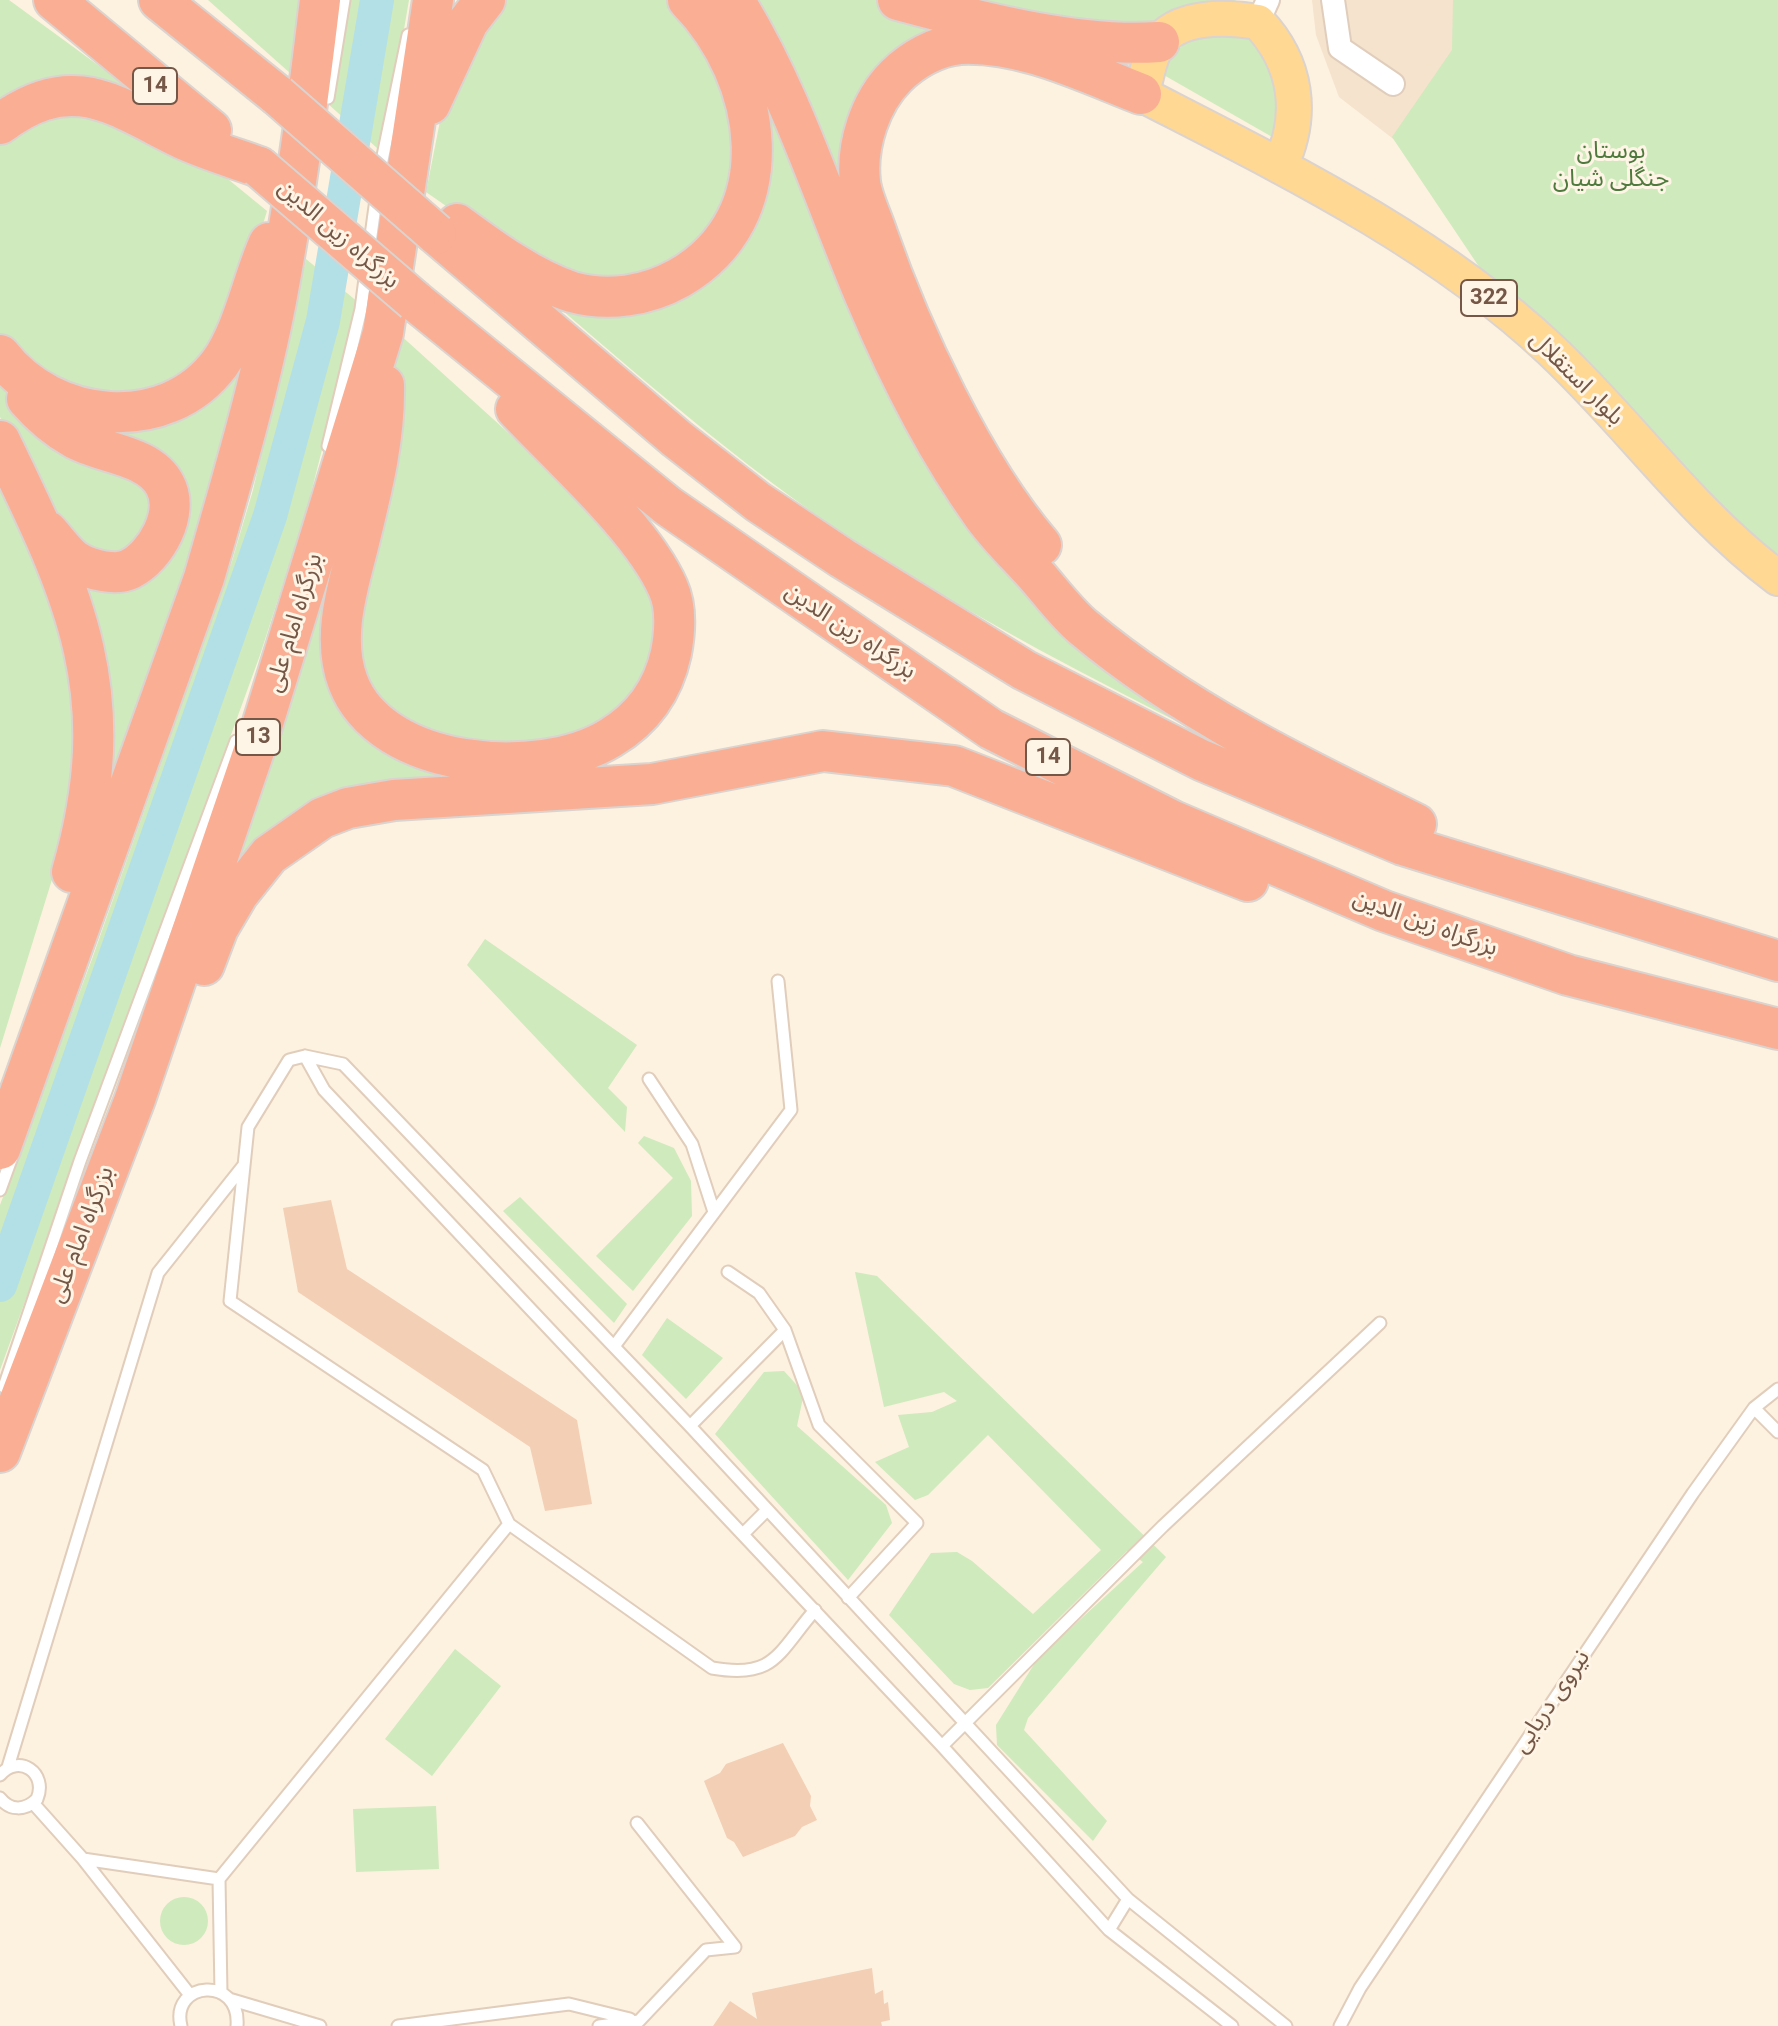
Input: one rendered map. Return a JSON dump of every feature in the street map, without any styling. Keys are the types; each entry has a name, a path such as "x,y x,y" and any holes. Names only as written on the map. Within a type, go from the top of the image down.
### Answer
{"highway":[{"name":"بزرگراه زین الدین","path":"54,0 173,102 259,167 415,301 668,506 991,729 1173,821 1403,918 1568,975 1778,1029"},
{"path":"159,0 192,18 356,165 434,220 677,439 758,502 842,558 1024,670 1201,760 1403,845 1778,961"},
{"path":"8,1142 204,578 304,190 320,0"},
{"path":"409,152 463,31 485,0"},
{"path":"434,220 573,292 598,296 643,294 701,264 722,245 739,218 752,175 753,146 738,80 720,41 688,0"},
{"path":"734,0 786,99 865,295 939,450 985,518 1082,627 1212,717 1267,749 1557,894"},
{"path":"898,0 1083,40 1124,45 1149,71"},
{"name":"بزرگراه امام علی","path":"0,1452 135,1099 258,739 383,333 409,152 421,12"},
{"path":"1149,71 1051,59 1000,46 957,44 913,59 885,87 868,121 861,151 860,184 895,284 964,427 1002,492 1027,529 1149,674"},
{"path":"0,124 42,101 90,97 121,106 183,138 259,167"},
{"path":"0,356 12,370 45,394 85,410 109,413 146,409 180,396 208,376 225,354 257,270 304,190"},
{"path":"383,333 384,403 379,452 342,622 342,663 348,685 378,724 399,740 462,760 527,760 582,750 608,739 644,710 660,688 674,640 675,616 669,591 645,548 415,301"},
{"path":"0,356 18,389 39,413 71,437 149,467 166,485 169,508 163,531 152,552 129,570 104,571 75,561 39,522"},
{"path":"0,441 39,522 72,602 84,644 94,709 95,758 86,825 38,977 8,1142"},
{"path":"135,1099 188,1006 218,928 254,872 284,842 322,818 348,808 394,800 517,795 652,784 823,751 838,752 954,766 1324,909 1403,918"}],"main road":[{"path":"1149,71 1178,28 1210,18 1263,11 1287,63 1295,95 1287,150"},
{"name":"بلوار استقلال","path":"1149,71 1419,227 1494,279 1572,346 1739,527 1778,559"},
{"name":"بلوار استقلال","path":"1287,150 1493,301 1561,360 1720,530 1778,578"}],"street":[{"path":"1333,0 1340,48 1393,84"}],"lane":[{"path":"326,106 344,0"},
{"path":"325,459 361,309 384,142 421,12"},
{"path":"319,151 324,121"},
{"path":"304,190 307,226"},
{"path":"0,1399 80,1161 242,725"},
{"path":"615,1345 791,1110 778,981"},
{"path":"305,1056 324,1090 815,1610 1109,1930 1232,2026"},
{"path":"815,1610 766,1667 743,1673 712,1668 509,1524 483,1470 230,1301 248,1127 289,1060 305,1056 343,1064 615,1345 1128,1899 1286,2026"},
{"path":"649,1079 692,1144 714,1212"},
{"path":"0,1190 8,1142"},
{"path":"4,1771 158,1273 244,1164"},
{"path":"728,1272 759,1293 785,1330 819,1425 917,1523 848,1598"},
{"path":"942,1746 1163,1526 1380,1323"},
{"path":"690,1426 785,1330"},
{"name":"نیروی دریایی","path":"1340,2026 1360,1988 1754,1408 1778,1389"},
{"path":"1754,1408 1778,1432"},
{"path":"743,1534 767,1510"},
{"path":"237,2026 236,2010 225,1996 219,1879 509,1524"},
{"path":"4,1771 22,1765 35,1772 40,1785 33,1803"},
{"path":"0,1798 17,1808 33,1803"},
{"path":"33,1803 83,1859 190,1995"},
{"path":"599,2026 639,2021 706,1950 735,1947 637,1823"},
{"path":"83,1859 219,1879"},
{"path":"1109,1930 1128,1899"},
{"path":"178,2023 190,1995 205,1989 320,2026"},
{"path":"398,2026 443,2023 569,2004 639,2021"}],"shaded area":[{"path":"1312,0 1778,0 1440,175 1339,97 1316,35"}],"green space":[{"path":"0,0 9,0 195,136 148,109 0,115"},
{"path":"208,0 299,0 290,73"},
{"path":"349,0 409,0 395,82 377,148 327,103"},
{"path":"495,0 677,0 703,31 745,157 695,257 617,288 508,249 426,192 444,101"},
{"path":"702,0 724,0 921,433 1198,732 1000,628 838,530 704,430 535,287 608,306 753,207"},
{"path":"743,0 879,0 1132,68 1125,84 957,36 851,146 1031,558"},
{"path":"939,0 1237,0 1162,24 1020,21"},
{"name":"بوستان جنگلی شیان","path":"1453,0 1778,0 1778,587 1498,295 1392,137 1452,50"},
{"path":"1246,33 1264,45 1285,87 1274,138 1162,74 1178,50 1195,38"},
{"path":"71,103 207,162 267,211 236,312 206,368 103,407 0,340 0,136"},
{"path":"306,259 359,303 306,513 260,655 0,1370 0,1205 92,959 232,561 253,490"},
{"path":"255,302 212,505 98,816 27,475 0,417 0,367 147,417"},
{"path":"398,333 618,532 666,626 621,721 507,753 394,726 355,669"},
{"path":"0,481 59,601 76,697 79,767 54,873 0,1048"},
{"path":"351,493 336,680 493,779 380,785 214,918"},
{"path":"485,939 637,1045 608,1088 627,1107 625,1132 467,965"},
{"path":"644,1136 674,1148 691,1181 692,1216 633,1291 596,1256 673,1178 638,1143"},
{"path":"520,1197 627,1304 614,1323 503,1211"},
{"path":"855,1272 877,1276 1166,1557 1028,1718 1024,1730 1107,1821 1093,1841 997,1745 996,1725 1038,1658 1143,1562 1127,1551 988,1688 970,1690 954,1684 889,1615 931,1553 957,1552 972,1561 1033,1614 1101,1550 988,1435 928,1495 915,1500 875,1462 909,1447 898,1415 932,1412 957,1401 944,1392 884,1407"},
{"path":"667,1318 723,1358 686,1399 642,1355"},
{"path":"784,1371 804,1393 797,1426 886,1505 892,1523 848,1580 715,1434 764,1372"},
{"path":"455,1649 501,1686 432,1776 385,1739"},
{"path":"436,1806 439,1869 356,1872 353,1809"},
{"path":"184,1897 201,1904 208,1921 201,1938 184,1945 167,1938 160,1921 167,1904"}],"building":[{"path":"331,1200 347,1269 577,1420 592,1504 545,1511 530,1447 298,1292 283,1208"},
{"path":"783,1743 811,1796 810,1806 817,1820 802,1827 795,1836 743,1857 734,1842 727,1838 704,1781 720,1773 726,1764"},
{"path":"872,1968 875,1994 883,1990 884,2004 888,2002 890,2020 881,2022 882,2026 713,2026 730,2001 757,2019 752,1993"}],"waterway":[{"path":"0,1285 270,516 323,321 377,0"}]}
